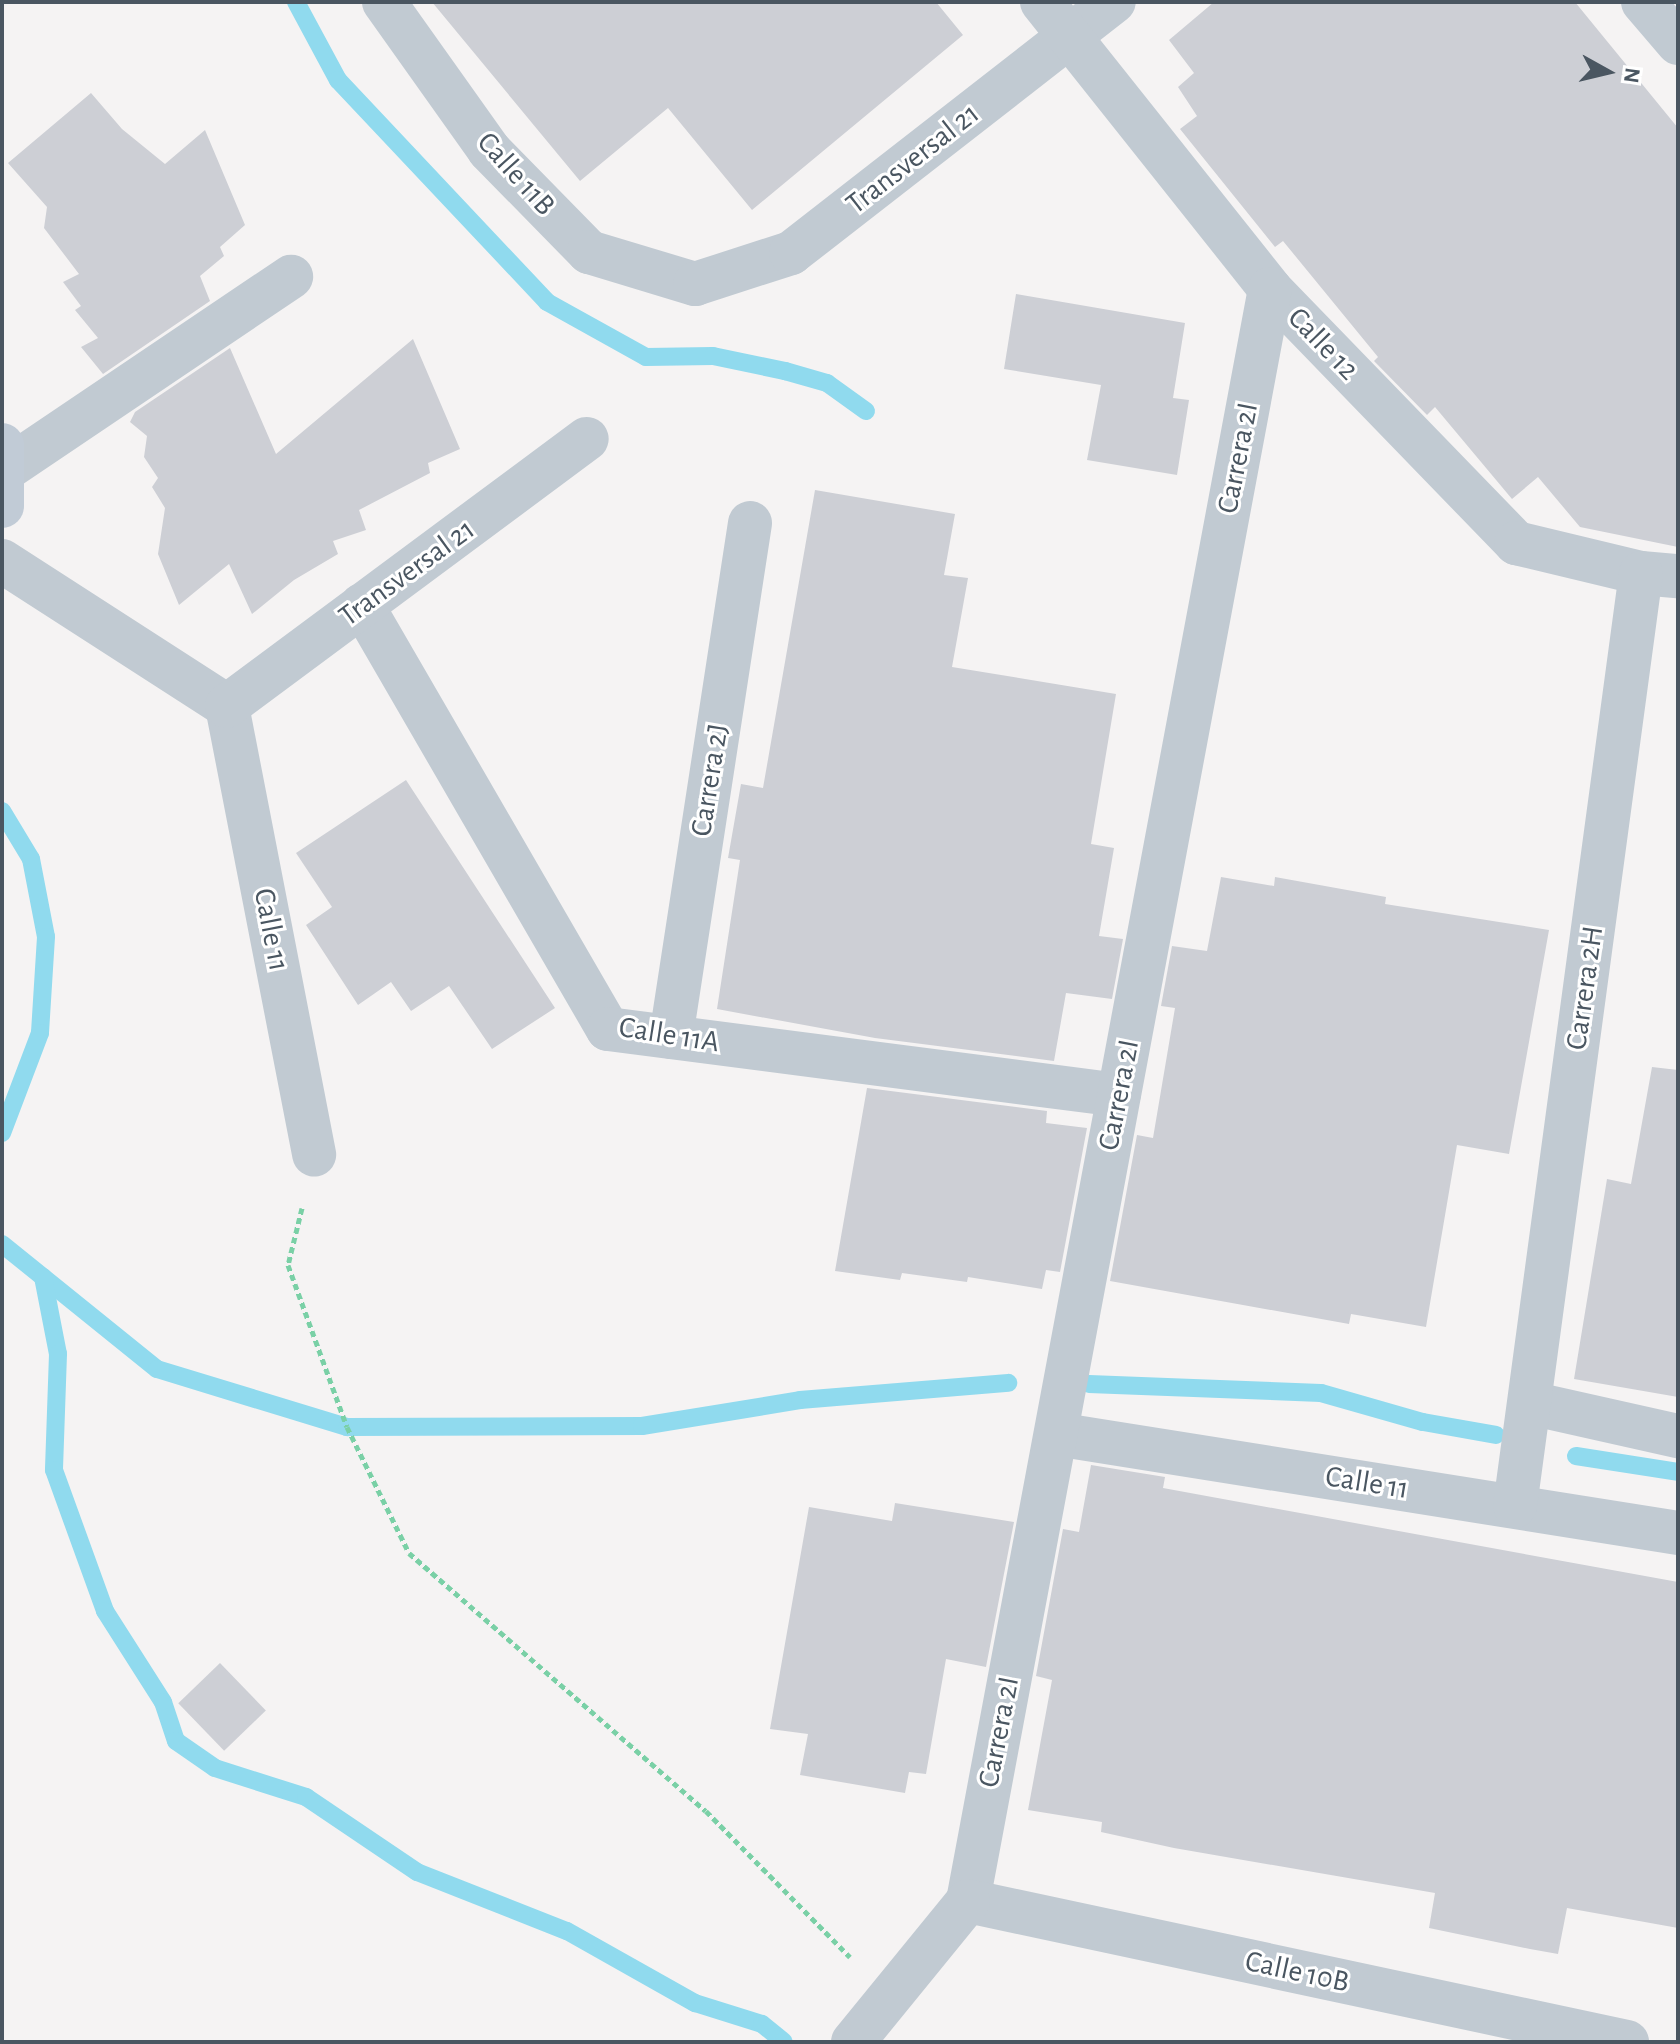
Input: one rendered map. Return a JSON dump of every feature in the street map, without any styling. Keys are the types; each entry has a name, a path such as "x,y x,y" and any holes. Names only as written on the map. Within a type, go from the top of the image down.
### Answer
{"street":[{"name":"Calle 11B","path":"384,2 489,150 589,252 695,284"},
{"name":"Calle 12","path":"1042,2 1270,289 1516,543 1659,574"},
{"name":"Transversal 21","path":"695,284 791,253 1114,2"},
{"path":"1643,2 1678,43"},
{"path":"3,473 291,277"},
{"name":"Carrera 2I","path":"968,1901 1270,289"},
{"name":"Transversal 21","path":"227,706 587,439"},
{"name":"Carrera 2J","path":"671,1037 750,523"},
{"path":"2,561 227,706"},
{"name":"Carrera 2H","path":"1515,1506 1659,574"},
{"name":"Calle 11A","path":"362,605 608,1029 1119,1095"},
{"name":"Calle 11","path":"227,706 314,1155"},
{"path":"1530,1403 1678,1436"},
{"name":"Calle 11","path":"1056,1434 1678,1533"},
{"path":"853,2042 887,1995 968,1901"},
{"name":"Calle 10B","path":"968,1901 1627,2042"}],"path":[{"path":"314,1155 288,1265 347,1427 409,1553 706,1811 887,1995"}],"building":[{"path":"432,2 936,2 963,35 752,210 668,108 580,181"},
{"path":"1214,2 1575,2 1678,128 1678,547 1580,527 1538,477 1512,499 1435,407 1427,415 1374,361 1378,357 1283,241 1275,247 1180,129 1197,116 1178,87 1194,73 1169,40"},
{"path":"91,93 122,129 165,164 205,130 245,225 220,247 224,256 200,276 210,301 103,374 81,347 98,338 75,310 81,306 63,282 79,274 44,228 47,207 8,163"},
{"path":"1016,294 1185,323 1173,398 1189,400 1177,475 1087,460 1101,385 1004,369"},
{"path":"413,339 460,449 428,463 430,473 359,510 366,530 333,541 338,554 294,580 252,614 229,564 179,605 158,554 165,508 152,487 158,478 144,457 147,436 130,422 135,412 230,348 276,454"},
{"path":"815,490 955,514 944,575 968,578 952,667 1116,694 1091,844 1114,848 1099,936 1123,939 1112,999 1066,993 1054,1061 875,1038 717,1009 740,860 728,858 741,784 763,788"},
{"path":"406,780 555,1008 492,1049 449,986 411,1011 391,982 358,1005 306,925 332,907 296,853"},
{"path":"1221,877 1274,886 1275,877 1386,897 1385,904 1549,930 1509,1154 1457,1145 1426,1327 1351,1314 1349,1324 1110,1281 1137,1135 1153,1138 1175,1008 1161,1006 1172,946 1207,951"},
{"path":"1652,1067 1678,1070 1678,1397 1574,1379 1607,1179 1631,1184"},
{"path":"867,1088 1047,1111 1046,1123 1087,1128 1060,1272 1046,1270 1042,1289 968,1277 967,1282 902,1273 900,1280 835,1271"},
{"path":"1091,1465 1165,1477 1163,1488 1678,1582 1678,1928 1567,1908 1558,1954 1530,1949 1429,1928 1435,1893 1174,1848 1101,1832 1102,1822 1028,1810 1052,1680 1036,1676 1063,1529 1079,1532"},
{"path":"895,1503 1014,1522 986,1667 946,1659 926,1774 909,1772 905,1793 800,1775 808,1734 770,1729 809,1507 892,1521"},
{"path":"220,1663 266,1710 224,1751 178,1703"}],"waterway":[{"path":"296,2 338,80 547,302 646,357 713,356 785,371 827,383 866,411"},
{"path":"2,811 31,859 46,937 40,1033 2,1133"},
{"path":"2,1244 157,1369 347,1427 642,1426 800,1400 1008,1383"},
{"path":"43,1277 58,1354 54,1470 105,1611 163,1702 176,1741 215,1768 306,1797 417,1872 567,1931 695,2003 762,2024 784,2042"},
{"path":"1089,1384 1321,1393 1423,1422 1496,1435"},
{"path":"1576,1456 1678,1472"}]}
